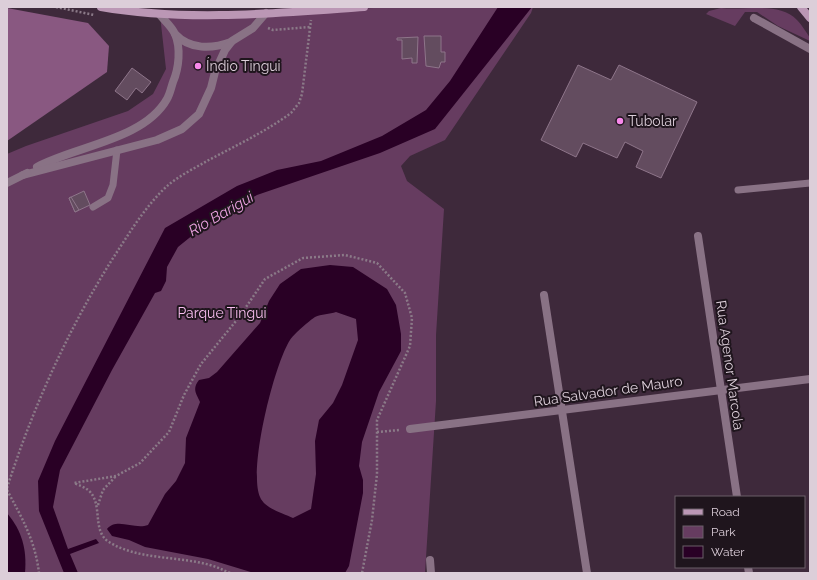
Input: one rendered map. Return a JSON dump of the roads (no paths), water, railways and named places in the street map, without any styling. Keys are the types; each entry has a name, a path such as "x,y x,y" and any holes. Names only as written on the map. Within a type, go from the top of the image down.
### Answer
{"main road":[{"path":"101,7 160,11 312,11 364,7"},
{"path":"801,7 810,18"}],"street":[{"path":"160,11 175,34 188,45 212,47 232,41 253,28 266,10"},
{"path":"754,18 810,49"},
{"path":"7,184 49,160 124,134 146,122 166,100 177,73 178,46 175,34"},
{"path":"23,175 164,137 182,129 199,114 211,88 219,62 225,50 232,41"},
{"name":"Rua Agenor Marcola","path":"698,236 737,496"},
{"path":"544,295 587,573"},
{"name":"Rua Salvador de Mauro","path":"410,429 563,411 720,389 810,379"},
{"path":"430,560 431,573"}],"lane":[{"path":"93,206 108,198 113,185 117,150"},
{"path":"738,190 810,183"}],"water":[{"name":"Rio Barigui","path":"498,7 532,7 435,129 380,153 257,195 204,226 178,247 167,267 166,281 161,291 155,293 112,370 60,470 53,507 68,549 96,539 99,543 70,554 78,573 64,573 39,511 38,481 55,441 165,228 237,186 277,170 321,161 382,136 426,110 450,81"},
{"path":"330,265 353,267 387,289 396,305 401,334 401,351 379,392 362,442 359,466 363,480 363,493 349,566 345,573 254,573 208,559 145,547 129,540 112,536 107,529 116,524 137,526 148,525 165,494 176,481 185,463 186,438 200,402 195,391 197,383 199,380 209,378 217,372 260,323 269,301 280,284 301,269","holes":["336,312 356,319 358,340 342,385 333,403 319,420 315,441 316,474 311,509 293,518 266,505 260,497 257,484 257,465 264,418 277,371 290,340 315,317"]},
{"path":"7,513 20,534 24,548 25,573 7,573"}],"place":[{"name":"Índio Tingui","path":"198,66"},
{"name":"Tubolar","path":"620,121"}],"park label":[{"name":"Parque Tingui","path":"222,313"}]}
